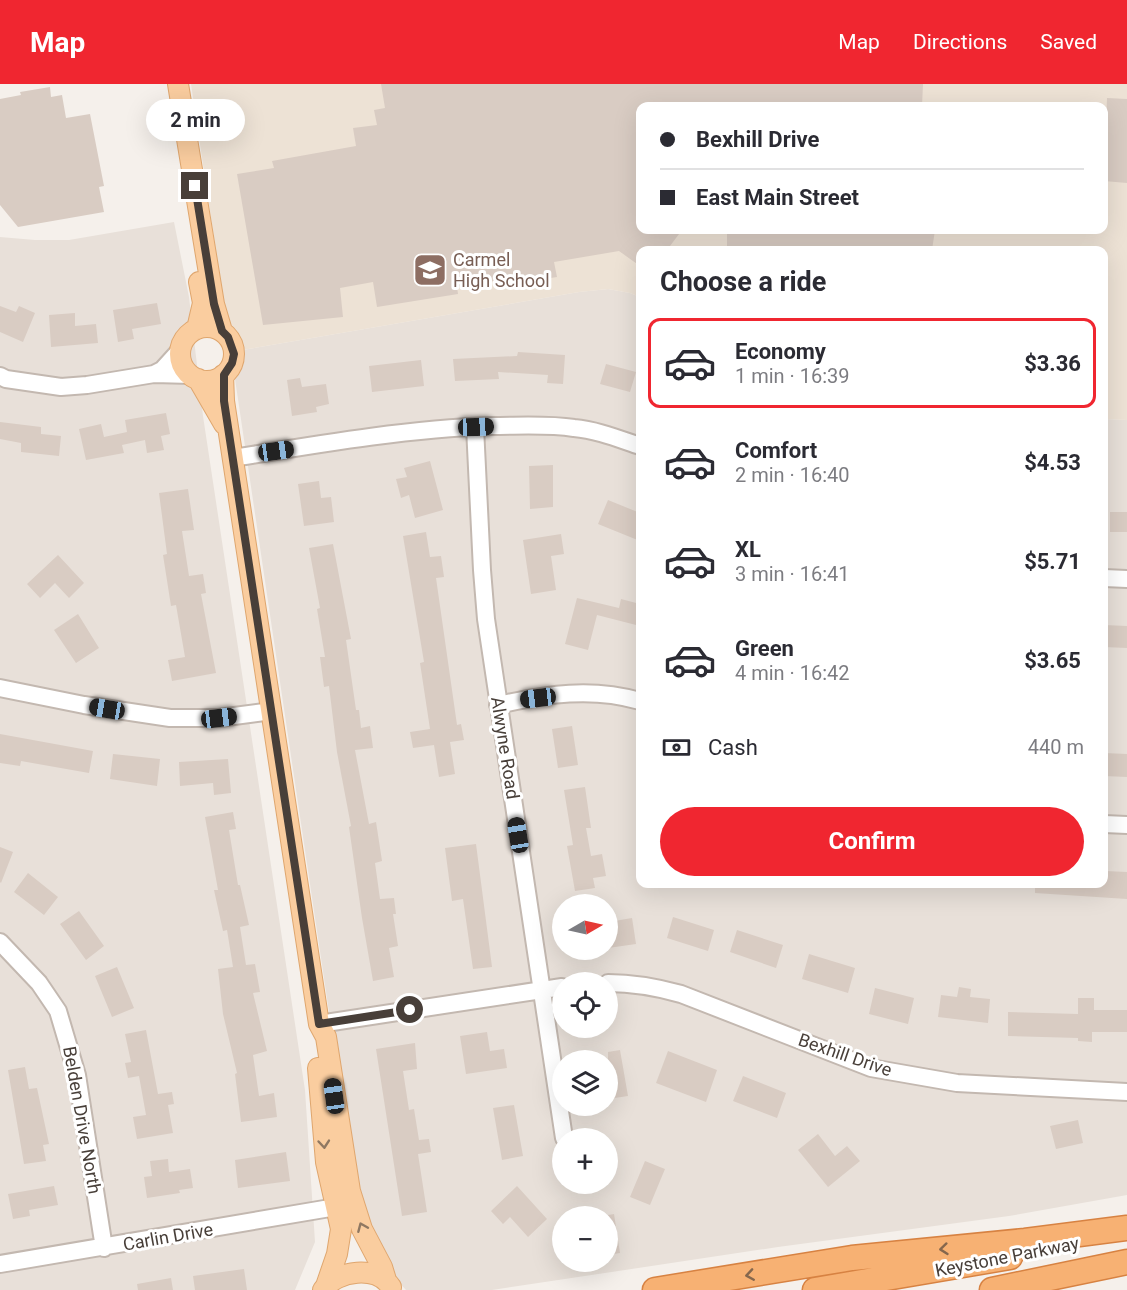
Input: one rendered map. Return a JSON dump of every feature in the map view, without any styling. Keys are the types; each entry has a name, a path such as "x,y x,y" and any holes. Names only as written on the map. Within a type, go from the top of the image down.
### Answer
{"highway":[{"path":"655,1290 852,1258 1127,1230"},
{"name":"Keystone Parkway","path":"814,1290 1026,1254 1127,1230"},
{"name":"Keystone Parkway","path":"992,1290 1127,1262"},
{"path":"1061,1290 1127,1268"}],"main road":[{"path":"168,84 203,303 197,329"},
{"path":"178,84 214,304 222,331 228,337 234,354 232,363 224,375 214,380 195,377"},
{"path":"222,331 205,327 197,329 184,341 181,349 184,367 195,377 230,434"},
{"path":"224,375 224,401 319,1024 326,1037 350,1191 362,1229 389,1285"},
{"path":"319,1024 314,1037 326,1162 341,1229 325,1288"},
{"path":"325,1288 339,1277 351,1273 373,1274 389,1285"}],"street":[{"path":"154,374 162,370 181,349"},
{"path":"0,376 61,387 154,374 195,377"},
{"path":"233,458 388,434 476,427 539,425 576,428 636,445"},
{"name":"Alwyne Road","path":"476,427 482,570 498,705 563,1128"},
{"path":"1108,578 1127,579"},
{"path":"0,688 84,705 170,718 219,718 272,711"},
{"path":"498,705 542,697 595,692 621,695 636,700"},
{"path":"1108,824 1127,825"},
{"name":"Belden Drive North","path":"0,942 39,983 58,1011 77,1076 104,1248"},
{"name":"Bexhill Drive","path":"618,983 658,987 681,994 871,1068 957,1083 1127,1092"},
{"path":"319,1024 552,988"},
{"name":"Carlin Drive","path":"0,1264 336,1207"}],"shaded area":[{"name":"Carmel High School","path":"191,84 1127,84 1127,420 1108,419 1108,246 636,246 636,295 608,289 579,292 231,352"},
{"path":"174,222 189,297 203,416 305,1090 315,1242 295,1290 0,1290 0,237 69,240"},
{"path":"608,289 636,295 636,888 1108,888 1108,419 1127,420 1127,1195 1009,1216 618,1271 618,1206 552,1206 552,1272 612,1272 492,1290 406,1290 395,1278 363,1215 336,1059 231,352 579,292"}],"building":[{"path":"381,84 923,84 922,102 636,102 636,234 679,234 670,246 636,246 636,263 619,251 554,262 557,277 507,285 505,279 457,287 458,294 377,307 373,282 340,288 343,317 263,325 237,174 274,168 272,161 356,146 353,128 377,125 374,110 385,108"},
{"path":"50,87 51,97 62,95 66,118 90,114 104,186 99,187 104,212 18,227 0,205 0,99 21,95 20,92"},
{"path":"1107,98 1127,99 1127,183 1108,181"},
{"path":"727,234 934,234 933,246 727,246"},
{"path":"157,303 161,324 132,329 134,339 118,342 113,310"},
{"path":"0,306 16,312 19,306 35,313 23,342 0,332"},
{"path":"75,313 75,326 96,324 98,343 51,347 49,315"},
{"path":"518,352 565,355 563,384 547,383 548,375 498,372 499,379 455,381 453,359 517,356"},
{"path":"421,360 424,386 372,392 369,366"},
{"path":"606,364 636,372 630,392 600,384"},
{"path":"300,378 302,387 326,384 329,404 316,407 317,412 292,416 287,380"},
{"path":"166,413 170,434 161,436 164,450 147,453 145,440 122,445 124,453 86,460 79,429 101,424 104,437 127,432 125,420"},
{"path":"0,422 41,427 41,434 61,436 59,456 21,452 21,443 0,439"},
{"path":"430,461 443,510 415,518 409,495 401,498 396,479 407,477 404,468"},
{"path":"553,465 553,507 530,509 529,466"},
{"path":"319,481 321,498 331,497 334,522 304,526 298,484"},
{"path":"188,489 194,530 182,531 189,576 203,574 206,593 201,594 216,673 172,681 168,660 185,657 176,605 171,606 163,555 167,554 159,493"},
{"path":"608,500 636,511 636,539 598,524"},
{"path":"1110,512 1127,512 1127,532 1110,532"},
{"path":"426,532 430,557 441,556 444,577 436,578 457,725 461,724 464,740 450,742 455,774 439,777 434,745 413,748 410,732 430,729 420,663 424,662 403,536"},
{"path":"561,534 564,554 551,556 556,590 531,594 523,540"},
{"path":"333,544 351,639 346,640 356,710 359,710 361,728 370,726 373,748 355,750 369,824 376,822 382,861 375,863 380,899 394,898 396,914 393,914 398,946 389,948 394,977 373,981 349,827 351,826 337,752 329,686 324,687 320,657 325,657 317,609 320,608 309,548"},
{"path":"58,555 84,583 69,598 55,583 40,598 27,584"},
{"path":"577,598 619,608 621,599 636,603 636,625 597,615 588,650 565,644"},
{"path":"78,614 99,648 76,663 54,630"},
{"path":"1108,625 1127,626 1127,648 1108,647"},
{"path":"572,726 578,765 558,768 552,729"},
{"path":"0,734 93,751 89,773 21,761 20,766 0,763"},
{"path":"1108,753 1127,754 1127,777 1108,776"},
{"path":"113,754 160,759 157,786 110,779"},
{"path":"228,759 231,793 214,795 213,783 180,786 179,762"},
{"path":"585,787 591,828 586,828 591,856 602,854 606,876 593,878 595,888 575,891 567,846 573,845 564,790"},
{"path":"233,812 236,829 229,830 238,885 240,885 249,925 240,927 246,965 255,964 260,992 253,993 267,1051 253,1055 259,1096 274,1093 277,1117 241,1122 235,1074 237,1073 223,1014 218,969 233,967 227,930 223,931 214,890 218,890 205,817"},
{"path":"476,844 492,967 473,969 463,899 452,901 445,848"},
{"path":"0,847 13,852 1,883 0,882"},
{"path":"1108,871 1127,872 1127,899 1035,893 1035,888 1108,888"},
{"path":"28,873 58,897 44,915 14,892"},
{"path":"79,911 104,946 86,960 60,924"},
{"path":"673,917 714,930 708,951 667,938"},
{"path":"632,918 636,944 618,947 618,920"},
{"path":"737,930 783,945 776,968 730,952"},
{"path":"809,954 855,968 848,993 802,979"},
{"path":"117,967 134,1008 112,1017 95,976"},
{"path":"959,987 971,989 970,997 990,999 988,1023 938,1017 941,995 957,997"},
{"path":"875,988 914,998 908,1024 869,1014"},
{"path":"1078,998 1094,998 1094,1010 1127,1010 1127,1032 1092,1032 1092,1042 1078,1041 1078,1038 1008,1036 1008,1012 1078,1014"},
{"path":"146,1030 158,1094 172,1092 174,1104 168,1105 173,1133 137,1139 133,1117 146,1115 139,1076 128,1078 125,1063 131,1062 125,1034"},
{"path":"487,1032 490,1051 504,1049 507,1068 466,1074 460,1036"},
{"path":"415,1043 417,1069 403,1071 409,1110 414,1109 419,1140 429,1139 431,1152 418,1154 427,1212 402,1216 376,1049"},
{"path":"618,1050 620,1050 628,1096 618,1098"},
{"path":"668,1051 717,1070 706,1102 656,1083"},
{"path":"25,1067 29,1089 37,1088 49,1144 43,1145 46,1161 24,1164 8,1070"},
{"path":"743,1076 786,1093 777,1118 733,1101"},
{"path":"514,1105 523,1156 502,1160 493,1108"},
{"path":"1078,1120 1083,1143 1056,1149 1050,1126"},
{"path":"818,1134 835,1156 847,1146 860,1161 828,1187 798,1150"},
{"path":"286,1152 290,1181 238,1188 235,1160"},
{"path":"168,1159 169,1172 190,1169 193,1188 179,1190 180,1193 147,1198 144,1177 152,1176 150,1161"},
{"path":"645,1161 665,1169 650,1205 630,1197"},
{"path":"54,1186 58,1205 29,1210 30,1216 13,1219 8,1194"},
{"path":"517,1186 547,1219 528,1237 510,1217 503,1224 491,1211"},
{"path":"244,1269 247,1290 195,1290 193,1276"},
{"path":"171,1278 173,1290 138,1290 137,1284"}],"place":[{"name":"Carmel High School","path":"430,270"}],"route":[{"path":"195,186 214,304 222,331 233,345 232,363 224,375 224,401 319,1024 410,1010"}]}
